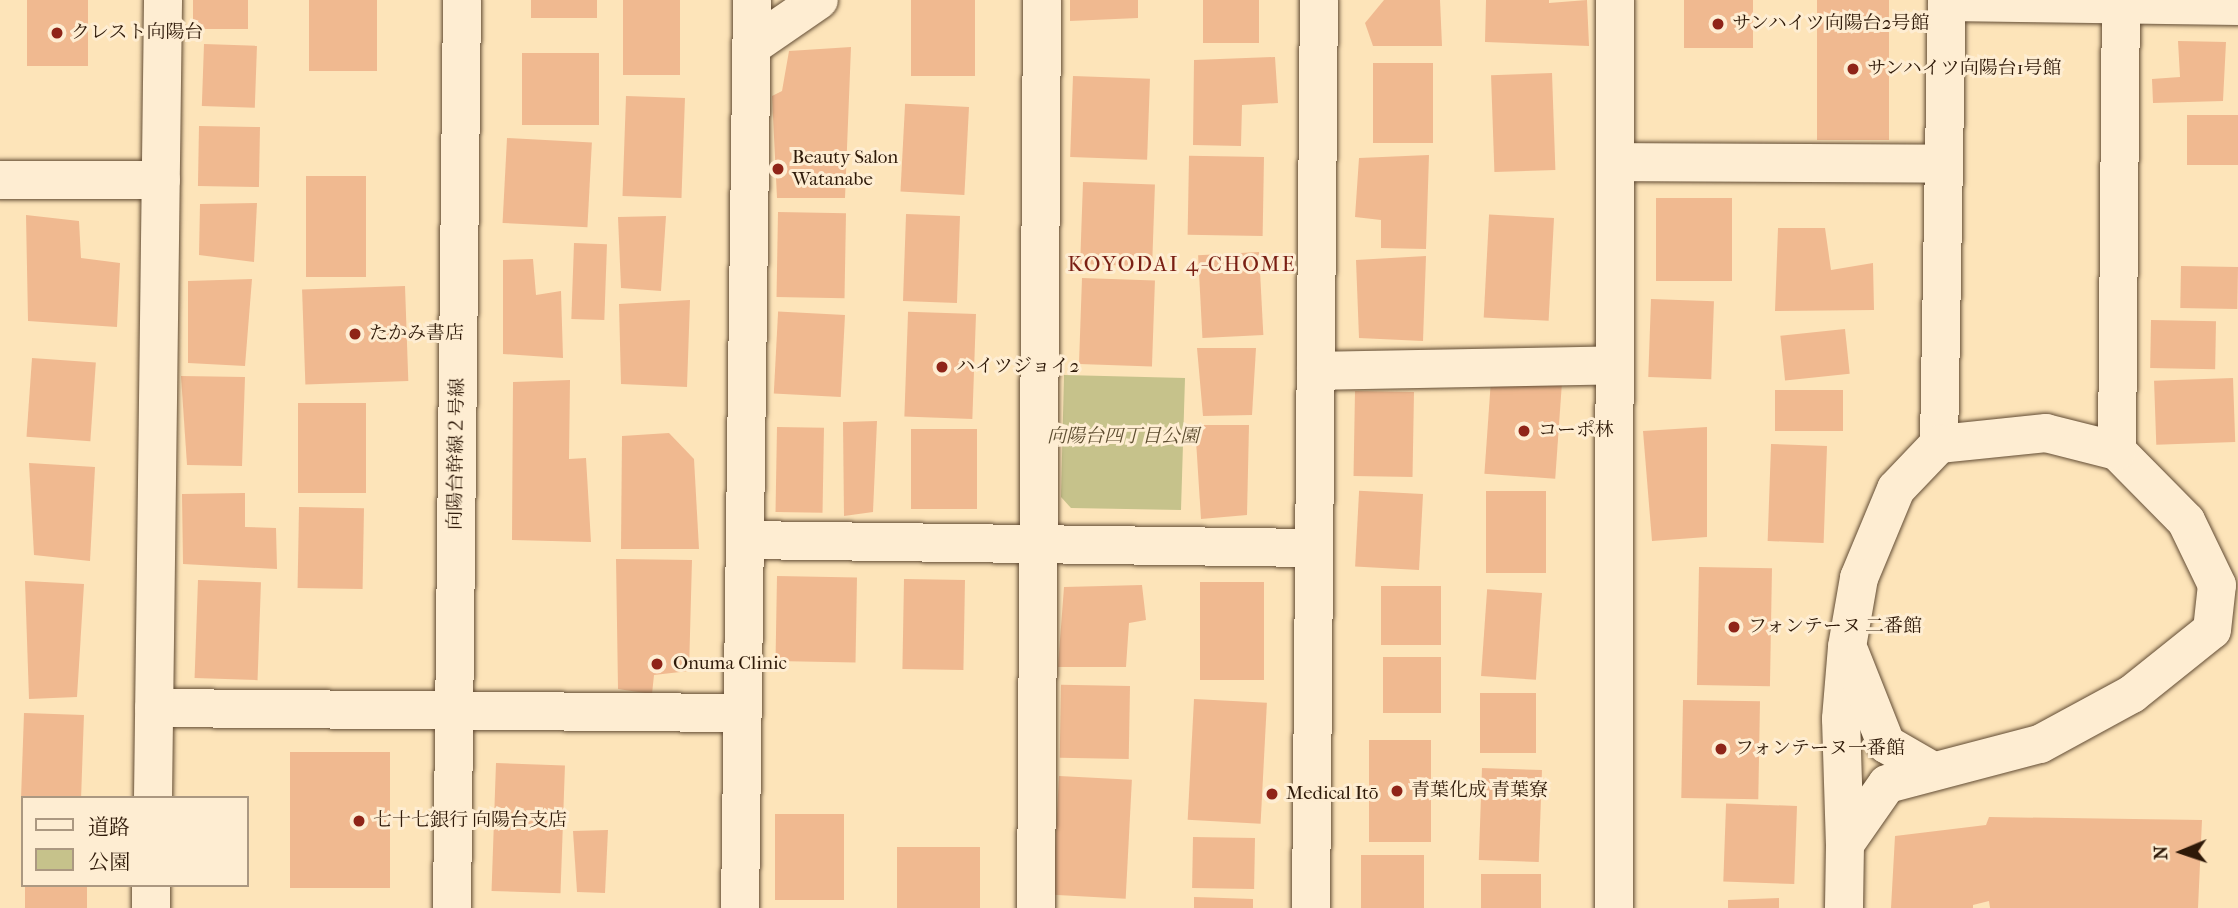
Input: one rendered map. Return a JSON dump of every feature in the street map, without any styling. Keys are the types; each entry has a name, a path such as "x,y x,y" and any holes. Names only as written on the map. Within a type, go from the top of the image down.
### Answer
{"street":[{"path":"153,796 163,0"},
{"name":"向陽台幹線２号線","path":"452,908 462,0"},
{"path":"740,908 752,0"},
{"path":"752,46 819,0"},
{"path":"1036,908 1042,0"},
{"path":"1311,908 1319,0"},
{"path":"1614,908 1615,0"},
{"path":"1939,444 1947,1 2238,6"},
{"path":"2117,451 2121,2"},
{"path":"1615,162 1944,164"},
{"path":"0,180 161,180"},
{"path":"1316,371 1615,365"},
{"path":"1844,908 1841,719 1847,647 1859,578 1896,489 1939,444 2046,433 2117,451 2186,521 2217,585 2225,620 2132,694 2040,744 1887,784 1845,844"},
{"path":"745,540 1314,548"},
{"path":"1847,647 1886,744 1933,771"},
{"path":"154,708 742,713"},
{"path":"151,887 151,908"}],"green space":[{"name":"向陽台四丁目公園","path":"1064,375 1185,378 1181,510 1071,508 1061,497"}],"building":[{"name":"クレスト向陽台","path":"27,0 88,0 88,66 27,66"},
{"path":"193,0 248,0 248,29 193,29"},
{"path":"309,0 377,0 377,71 309,71"},
{"path":"531,0 597,0 597,18 531,18"},
{"path":"623,0 680,0 680,75 623,75"},
{"path":"911,0 975,0 975,76 911,76"},
{"path":"1070,0 1138,0 1138,18 1070,21"},
{"path":"1203,0 1259,0 1259,43 1203,43"},
{"path":"1384,0 1440,0 1442,46 1373,46 1365,23"},
{"path":"1486,0 1549,0 1549,3 1587,0 1589,46 1485,42"},
{"name":"サンハイツ向陽台2号館","path":"1684,0 1753,0 1753,48 1684,48"},
{"name":"サンハイツ向陽台1号館","path":"1817,0 1889,0 1889,140 1817,140"},
{"path":"2178,41 2226,42 2223,101 2153,103 2152,79 2180,77"},
{"path":"204,44 257,46 255,108 202,106"},
{"path":"851,47 845,198 777,198 772,96 782,91 789,51"},
{"path":"522,53 599,53 599,125 522,125"},
{"path":"1275,57 1278,103 1242,105 1241,146 1193,145 1194,60"},
{"path":"1373,63 1433,63 1433,143 1373,143"},
{"path":"1552,73 1555,170 1494,172 1491,75"},
{"path":"1073,76 1150,79 1147,160 1070,157"},
{"path":"626,96 685,98 681,198 623,196"},
{"path":"905,104 969,107 964,195 900,192"},
{"path":"2187,115 2238,115 2238,165 2187,165"},
{"path":"199,126 260,127 259,187 198,186"},
{"path":"507,138 592,142 587,227 503,223"},
{"path":"1429,155 1426,249 1381,248 1381,220 1355,217 1359,158"},
{"path":"1189,156 1264,157 1263,236 1188,235"},
{"path":"306,176 366,176 366,277 306,277"},
{"path":"1083,182 1155,185 1152,266 1080,264"},
{"path":"1656,198 1732,198 1732,281 1656,281"},
{"path":"257,203 254,262 199,255 200,204"},
{"path":"778,212 846,213 845,298 777,297"},
{"path":"906,214 960,216 957,303 903,301"},
{"path":"26,215 79,221 81,258 120,263 117,327 28,321"},
{"path":"1489,215 1554,218 1549,321 1484,317"},
{"path":"666,216 661,291 621,288 618,217"},
{"path":"1778,228 1825,228 1831,270 1873,263 1874,310 1775,311"},
{"path":"574,243 607,244 604,320 571,319"},
{"path":"1259,252 1263,335 1202,338 1198,255"},
{"path":"1426,256 1423,341 1359,338 1356,260"},
{"path":"533,259 536,295 561,291 563,358 503,354 503,260"},
{"path":"2181,266 2238,267 2237,309 2180,308"},
{"path":"1082,278 1155,281 1152,366 1079,364"},
{"path":"252,279 245,366 188,363 188,281"},
{"name":"たかみ書店","path":"405,286 408,381 305,385 302,290"},
{"path":"1651,299 1714,301 1711,379 1648,377"},
{"path":"690,300 687,387 621,384 619,304"},
{"path":"778,311 845,315 841,397 774,393"},
{"name":"ハイツジョイ2","path":"908,312 976,314 972,419 904,417"},
{"path":"2151,320 2216,321 2215,369 2150,368"},
{"path":"1845,329 1850,374 1785,381 1780,336"},
{"path":"1197,348 1256,348 1252,415 1203,416"},
{"path":"32,358 96,362 90,441 26,437"},
{"path":"181,376 245,377 242,466 187,465"},
{"name":"コーポ林","path":"1491,377 1562,382 1555,479 1484,474"},
{"path":"2233,378 2235,442 2156,445 2154,381"},
{"path":"570,380 569,459 586,458 591,542 512,540 513,382"},
{"path":"1775,390 1843,390 1843,431 1775,431"},
{"path":"1355,391 1414,392 1413,477 1354,476"},
{"path":"298,403 366,403 366,493 298,493"},
{"path":"877,421 873,512 844,516 843,422"},
{"path":"1195,425 1249,425 1247,515 1201,519"},
{"path":"777,427 824,428 823,513 776,512"},
{"path":"1707,427 1707,537 1652,541 1643,431"},
{"path":"911,429 977,429 977,509 911,509"},
{"path":"669,433 694,459 699,549 621,549 622,436"},
{"path":"1771,444 1827,446 1824,543 1768,541"},
{"path":"29,463 95,467 90,561 34,555"},
{"path":"1359,491 1423,494 1419,570 1355,567"},
{"path":"1486,491 1546,491 1546,573 1486,573"},
{"path":"245,493 245,527 276,528 277,569 183,564 182,494"},
{"path":"299,507 364,508 363,589 298,588"},
{"path":"616,559 692,560 689,671 654,675 652,694 618,689"},
{"name":"フォンテーヌ 二番館","path":"1699,567 1772,568 1770,686 1697,685"},
{"path":"777,576 857,577 856,662 776,661"},
{"path":"904,579 965,580 963,670 902,669"},
{"path":"198,580 261,582 258,680 195,678"},
{"path":"25,581 84,584 77,697 29,699"},
{"path":"1200,582 1264,582 1264,680 1200,680"},
{"path":"1142,585 1146,620 1129,623 1126,667 1058,667 1064,587"},
{"path":"1381,586 1441,586 1441,645 1381,645"},
{"path":"1487,589 1542,593 1536,680 1481,676"},
{"path":"1383,657 1441,657 1441,713 1383,713"},
{"path":"1061,685 1130,686 1129,759 1060,758"},
{"path":"1480,693 1536,693 1536,753 1480,753"},
{"path":"1194,699 1267,703 1261,824 1188,820"},
{"name":"フォンテーヌ一番館","path":"1683,700 1760,701 1758,799 1681,798"},
{"path":"24,713 84,715 81,796 21,796"},
{"name":"青葉化成 青葉寮","path":"1369,740 1431,740 1431,842 1369,842"},
{"path":"290,752 390,752 390,888 290,888"},
{"path":"496,763 565,765 560,893 492,891"},
{"path":"1482,768 1542,770 1539,862 1479,860"},
{"path":"1059,776 1132,780 1126,899 1053,895"},
{"path":"1726,804 1797,806 1794,884 1723,881"},
{"path":"775,814 844,814 844,900 775,900"},
{"path":"1989,817 2202,820 2198,908 1990,908 1989,901 1973,905 1973,908 1891,908 1895,836 1986,825"},
{"path":"608,830 605,893 577,892 573,831"},
{"path":"1193,837 1255,838 1254,889 1192,888"},
{"path":"897,847 980,847 980,908 897,908"},
{"path":"1361,855 1424,855 1424,908 1361,908"},
{"path":"1481,874 1541,874 1541,908 1481,908"},
{"path":"25,887 87,887 87,908 25,908"},
{"path":"1194,897 1253,899 1253,908 1194,908"},
{"path":"1779,898 1779,908 1728,908 1728,900"}],"place":[{"name":"サンハイツ向陽台2号館","path":"1718,24"},
{"name":"クレスト向陽台","path":"57,33"},
{"name":"サンハイツ向陽台1号館","path":"1853,69"},
{"name":"Beauty Salon Watanabe","path":"778,169"},
{"name":"たかみ書店","path":"355,334"},
{"name":"ハイツジョイ2","path":"942,367"},
{"name":"コーポ林","path":"1524,431"},
{"name":"フォンテーヌ 二番館","path":"1734,627"},
{"name":"Onuma Clinic","path":"657,664"},
{"name":"フォンテーヌ一番館","path":"1721,749"},
{"name":"青葉化成 青葉寮","path":"1397,791"},
{"name":"Medical Itō","path":"1272,794"},
{"name":"七十七銀行 向陽台支店","path":"359,821"}],"district":[{"name":"KOYODAI 4-CHOME","path":"1182,264"}]}
